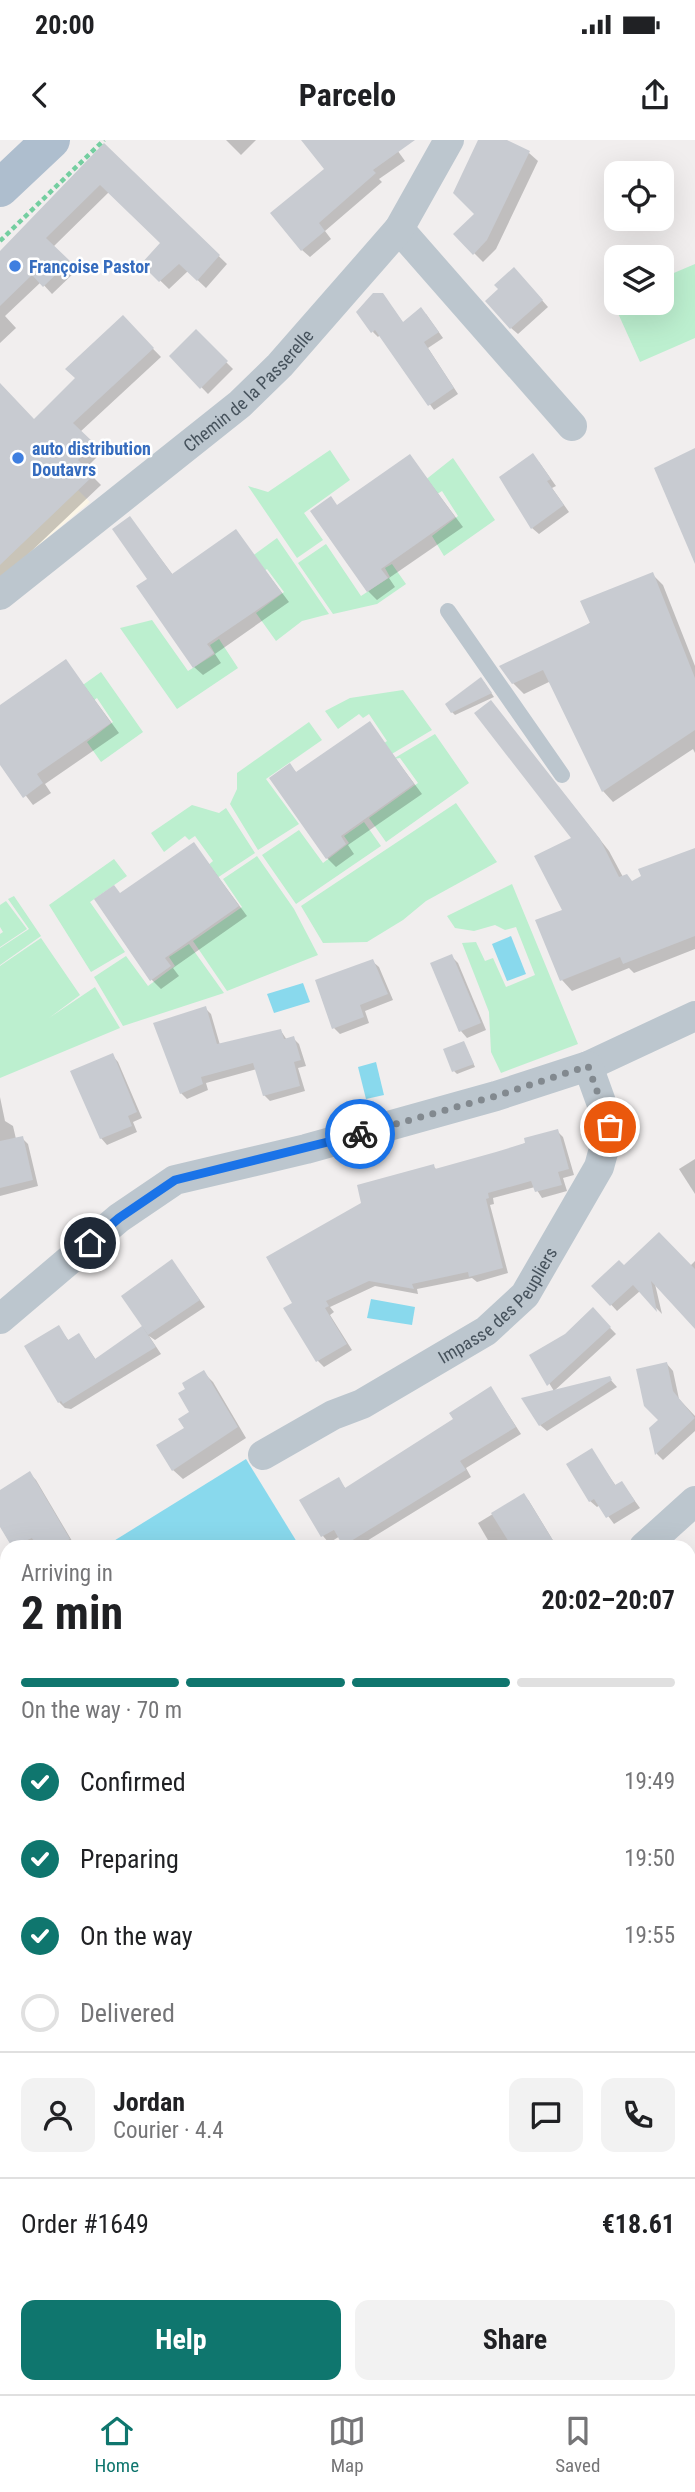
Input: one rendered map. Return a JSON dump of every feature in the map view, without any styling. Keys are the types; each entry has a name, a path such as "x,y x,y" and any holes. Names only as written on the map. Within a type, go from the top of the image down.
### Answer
{"main road":[{"path":"0,188 51,140"}],"street":[{"name":"Chemin de la Passerelle","path":"0,595 240,404 316,327 399,229 449,140"},
{"path":"399,229 572,426"},
{"path":"0,1319 119,1218 175,1180 358,1135 496,1096 588,1066 695,1016"},
{"name":"Impasse des Peupliers","path":"263,1455 333,1415 362,1404 486,1331 525,1295 599,1167 610,1127 588,1066"},
{"path":"652,1540 695,1501"}],"lane":[{"path":"448,611 562,775"}],"path":[{"path":"0,241 104,140"}],"shaded area":[{"name":"auto distribution Doutavrs","path":"0,412 90,502 0,578"}],"green space":[{"path":"695,264 695,338 640,362 619,315 674,315 674,273"},
{"path":"330,450 350,480 304,513 323,540 297,558 248,486 268,492"},
{"path":"453,458 495,520 444,556 432,536 458,516 442,491 434,496 424,481"},
{"path":"277,538 329,614 302,621 276,641 256,613 284,592 267,569 261,573 251,557"},
{"path":"326,544 361,596 390,577 385,568 392,564 406,584 377,604 333,614 298,563"},
{"path":"152,620 188,671 215,654 210,645 219,639 238,668 177,709 120,628"},
{"path":"101,672 143,732 101,762 87,742 113,722 97,698 90,703 80,687"},
{"path":"403,690 432,730 390,755 383,744 387,741 369,714 363,718 359,714 338,729 325,711 350,698"},
{"path":"309,722 322,740 266,779 299,824 258,850 230,804 237,789 237,773"},
{"path":"435,734 469,783 386,842 369,818 418,783 400,758 393,759"},
{"path":"456,803 497,862 426,901 403,920 367,942 323,943 301,906"},
{"path":"192,805 219,813 226,808 255,853 214,880 206,867 213,861 195,836 189,840 185,836 164,852 151,833"},
{"path":"364,822 381,846 296,904 262,855 299,830 323,863 349,843 344,836"},
{"path":"257,856 294,909 318,955 227,991 193,941 242,907 223,879"},
{"path":"114,859 127,876 90,902 125,952 91,972 49,905"},
{"path":"512,884 578,1044 501,1073 491,1052 489,1012 462,943 476,942 485,961 493,958 506,987 535,975 516,927 505,930 495,925 474,931 455,928 447,916"},
{"path":"14,896 41,936 0,965 0,948 29,929 8,899"},
{"path":"6,901 27,929 0,947 0,934 3,932 0,927 0,905"},
{"path":"41,938 80,995 49,1018 95,987 120,1028 0,1078 0,966"},
{"path":"189,944 224,993 123,1026 94,977 126,956 148,986 175,966 169,957"}],"water":[{"path":"511,936 526,974 507,981 492,944"},
{"path":"303,983 310,1002 274,1013 267,994"},
{"path":"376,1062 384,1095 366,1099 358,1067"},
{"path":"371,1299 415,1307 412,1325 367,1318"},
{"path":"246,1459 296,1540 115,1540"}],"building":[{"path":"301,140 415,140 373,170 376,173 319,223 325,231 301,251 270,213 324,169"},
{"path":"478,140 507,140 530,151 487,240 473,255 453,234 474,214 453,193"},
{"path":"104,143 220,255 197,281 179,264 159,282 141,264 160,243 100,185 46,238 70,261 43,287 32,275 0,306 0,251"},
{"path":"514,267 543,300 510,329 485,301 498,289 494,285"},
{"path":"373,293 383,293 403,322 421,307 439,332 424,342 454,388 428,406 375,330 371,333 356,312"},
{"path":"123,315 154,348 73,423 94,443 78,460 94,475 0,565 0,383 34,419 75,378 65,369"},
{"path":"196,329 228,361 200,389 169,356"},
{"path":"695,448 695,564 654,468"},
{"path":"533,453 551,479 547,481 564,505 531,529 499,477"},
{"path":"410,454 455,517 381,569 388,578 367,592 310,511 331,496 337,505"},
{"path":"130,516 172,574 236,529 282,593 207,644 214,653 193,668 136,586 147,579 112,529"},
{"path":"653,572 695,678 695,730 602,792 543,670 512,684 499,666 590,623 580,601"},
{"path":"66,659 111,723 37,774 43,783 23,798 0,765 0,705"},
{"path":"481,677 492,693 451,713 445,704"},
{"path":"491,700 600,839 619,877 627,874 632,881 641,876 638,869 695,848 695,936 623,964 620,957 560,981 535,920 562,910 534,856 571,838 474,713"},
{"path":"370,721 414,784 341,836 346,844 326,859 269,778 290,763 296,772"},
{"path":"194,842 239,906 165,958 171,966 150,981 94,899 114,885 120,893"},
{"path":"452,954 481,1023 459,1032 430,963"},
{"path":"373,959 388,994 360,1005 364,1017 332,1029 315,980"},
{"path":"206,1006 217,1044 281,1029 284,1039 294,1036 301,1060 294,1062 300,1086 263,1096 253,1063 201,1077 203,1084 180,1094 153,1023"},
{"path":"464,1041 474,1064 452,1072 443,1049"},
{"path":"113,1053 137,1112 128,1116 132,1126 100,1139 70,1071"},
{"path":"558,1129 569,1169 558,1172 562,1185 535,1192 531,1181 488,1193 489,1198 486,1199 503,1268 469,1277 468,1272 412,1284 414,1289 369,1281 326,1301 329,1306 325,1308 347,1344 316,1362 283,1308 292,1303 266,1257 361,1203 357,1185 434,1164 435,1169 525,1143 524,1138"},
{"path":"23,1136 33,1180 0,1188 0,1141"},
{"path":"659,1232 695,1269 695,1329 651,1281 657,1312 633,1285 610,1306 591,1286 619,1260 624,1265"},
{"path":"172,1259 200,1300 148,1335 121,1296"},
{"path":"593,1307 611,1327 547,1386 529,1355 565,1334"},
{"path":"59,1325 68,1340 79,1333 95,1359 142,1326 156,1347 63,1404 61,1401 58,1403 24,1346"},
{"path":"667,1362 673,1391 695,1418 655,1455 649,1428 658,1420 644,1406 636,1369"},
{"path":"204,1370 238,1427 172,1471 156,1445 184,1428 178,1419 189,1412 178,1393 185,1389 182,1383"},
{"path":"610,1376 612,1380 539,1426 521,1398"},
{"path":"491,1386 516,1427 460,1461 466,1470 353,1540 340,1540 334,1530 321,1537 299,1500 339,1477 345,1488 453,1419 449,1413"},
{"path":"592,1448 615,1485 622,1481 635,1501 606,1518 594,1499 589,1502 566,1464"},
{"path":"30,1471 70,1539 8,1540 0,1527 0,1490"},
{"path":"524,1493 553,1540 508,1540 491,1513"}],"way so far":[{"path":"360,1134 496,1096 588,1066 610,1127"}],"place":[{"name":"Françoise Pastor","path":"15,266"},
{"name":"auto distribution Doutavrs","path":"18,458"}],"route":[{"path":"90,1243 119,1218 175,1180 360,1134"}]}
